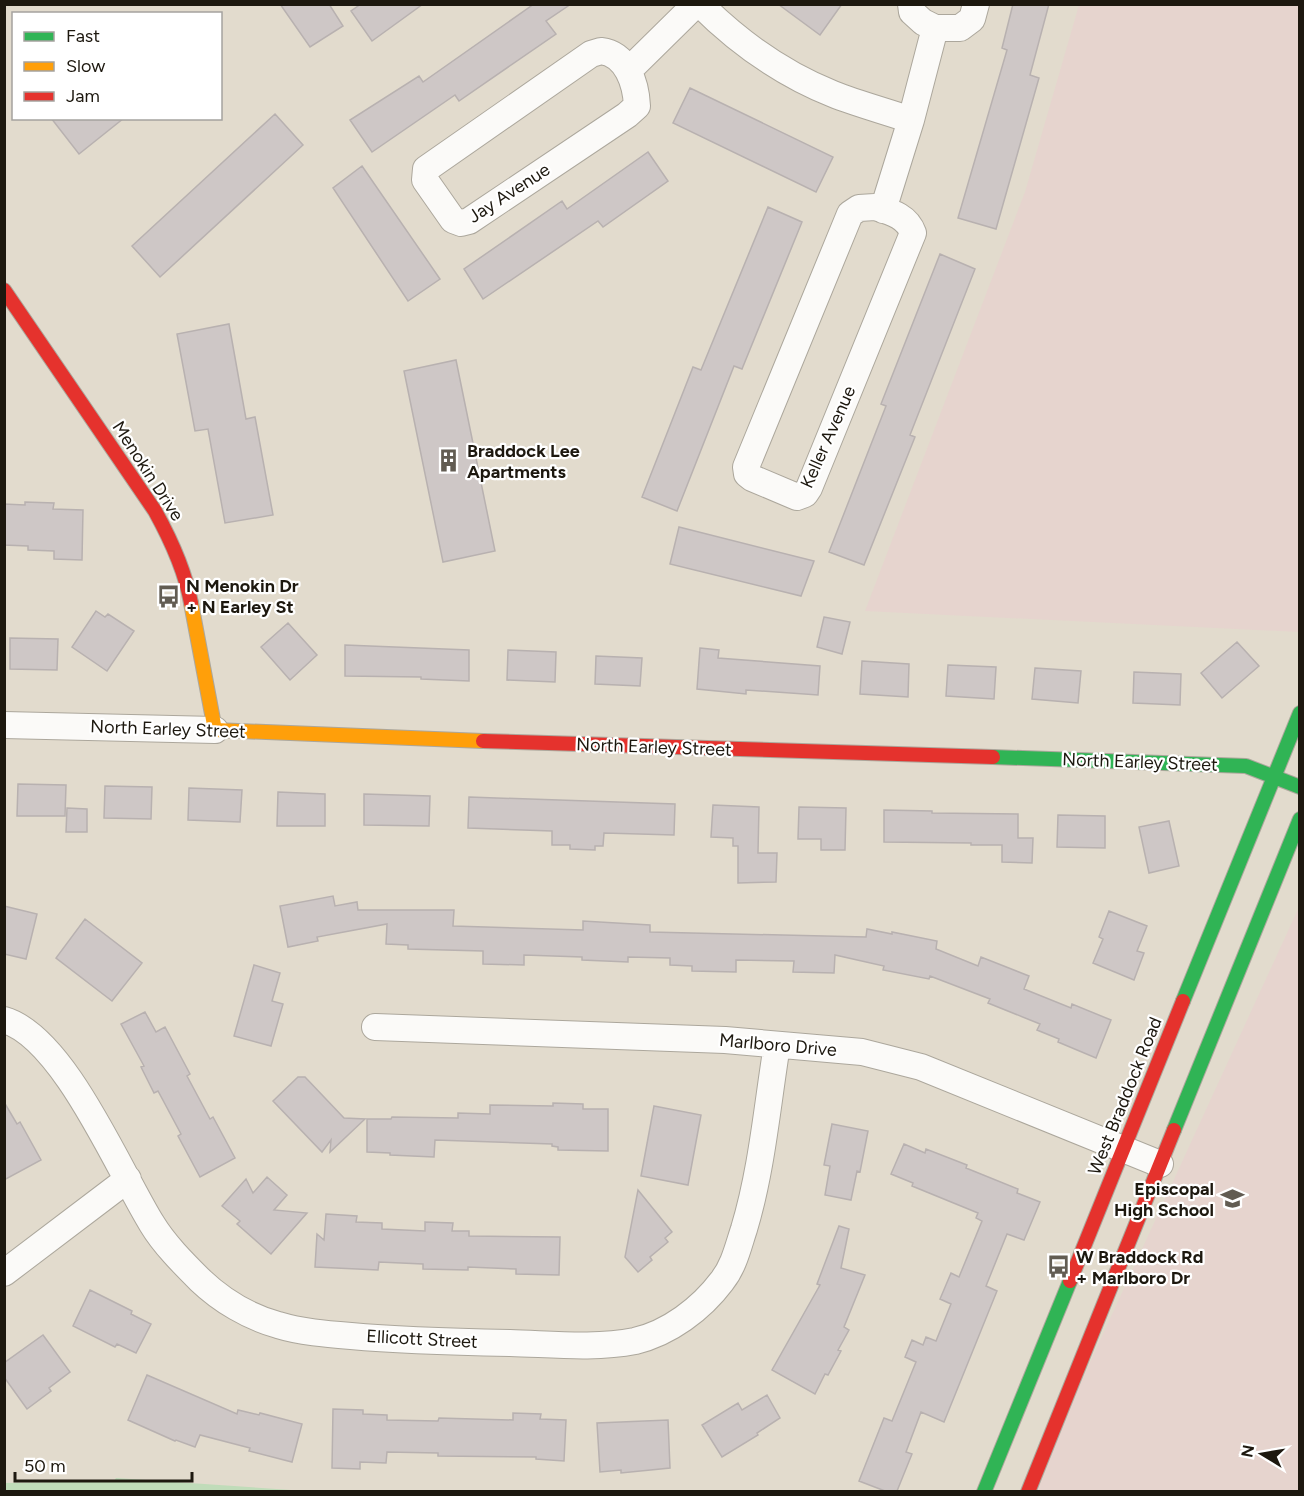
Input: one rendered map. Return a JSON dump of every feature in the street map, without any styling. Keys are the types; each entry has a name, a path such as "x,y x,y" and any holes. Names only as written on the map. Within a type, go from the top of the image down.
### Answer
{"street":[{"path":"629,70 698,4 747,46 795,76 833,94 911,120"},
{"path":"911,4 912,12 923,22 936,28 960,28 972,19 976,4"},
{"path":"883,210 936,28"},
{"name":"Jay Avenue","path":"601,51 610,52 629,70 636,92 637,106 469,221 461,223 453,220 425,180 426,169 437,160 591,54 601,51"},
{"name":"Keller Avenue","path":"875,207 883,210 904,219 910,224 913,233 810,489 797,497 752,478 747,474 746,467 850,214 859,208 875,207"},
{"name":"Menokin Drive","path":"4,291 139,487 169,536 187,582 215,730"},
{"name":"West Braddock Road","path":"984,1491 1299,713"},
{"name":"North Earley Street","path":"4,725 215,730 405,740 1246,766 1299,787"},
{"path":"1028,1491 1299,819"},
{"name":"Ellicott Street","path":"4,1020 26,1031 49,1052 98,1124 152,1225 201,1280 223,1298 254,1317 280,1326 317,1333 386,1339 598,1345 635,1341 655,1334 693,1313 724,1279 735,1258 762,1156 777,1045"},
{"name":"Marlboro Drive","path":"375,1027 659,1037 862,1052 921,1067 1160,1164"},
{"path":"4,1273 128,1179"}],"shaded area":[{"path":"1079,5 1299,5 1299,632 865,611 1025,192"},
{"name":"Episcopal High School","path":"1299,907 1299,1491 1031,1491"}],"green space":[{"path":"116,1478 306,1491 5,1491 5,1483 114,1481"}],"building":[{"path":"280,4 329,4 343,26 310,47"},
{"path":"361,4 423,4 372,41 351,11"},
{"path":"534,4 571,4 546,21 556,34 459,101 455,95 372,152 350,120 419,76 423,82"},
{"path":"778,4 842,4 820,35"},
{"path":"1013,4 1049,4 1030,75 1039,78 996,229 958,218 1007,50 1002,48"},
{"path":"690,88 833,157 816,192 673,123"},
{"path":"275,114 303,145 160,277 132,246"},
{"path":"53,120 122,120 79,154"},
{"path":"648,152 668,181 603,227 598,221 483,299 464,269 562,201 567,209"},
{"path":"362,166 440,279 408,301 333,188"},
{"path":"768,207 802,222 742,369 734,366 677,511 642,497 693,367 701,370"},
{"path":"940,254 975,269 910,435 915,437 864,565 829,552 886,406 881,404"},
{"path":"229,324 246,419 255,417 273,515 225,523 208,429 195,431 177,334"},
{"name":"Braddock Lee Apartments","path":"456,360 495,551 443,562 404,371"},
{"path":"25,502 54,503 53,509 83,510 82,560 54,559 54,551 28,550 28,546 4,545 4,504 25,505"},
{"path":"679,527 814,561 801,596 670,564"},
{"path":"96,611 105,617 108,614 134,631 107,671 72,647"},
{"path":"824,617 850,622 842,654 817,647"},
{"path":"288,623 317,655 290,680 261,647"},
{"path":"10,638 58,639 57,670 10,669"},
{"path":"1237,642 1259,666 1222,698 1201,673"},
{"path":"345,645 469,650 469,681 421,679 421,677 345,676"},
{"path":"700,648 719,650 718,658 820,666 818,695 746,690 746,694 697,689"},
{"path":"508,650 556,652 555,682 507,680"},
{"path":"596,656 642,658 640,686 595,684"},
{"path":"862,661 909,664 908,697 860,694"},
{"path":"948,665 996,667 994,699 946,696"},
{"path":"1035,668 1081,671 1078,703 1032,699"},
{"path":"1134,672 1181,674 1180,705 1133,703"},
{"path":"18,784 66,785 65,816 17,816"},
{"path":"105,786 152,787 151,819 104,818"},
{"path":"189,788 242,790 240,822 188,820"},
{"path":"278,792 325,794 325,826 277,826"},
{"path":"364,794 430,796 429,826 364,825"},
{"path":"469,797 675,804 674,835 604,833 603,846 595,846 595,850 570,849 570,845 552,845 552,831 468,828"},
{"path":"713,805 759,807 758,853 777,853 776,882 738,883 738,846 733,846 733,838 711,837"},
{"path":"799,807 846,808 845,850 821,850 821,839 798,839"},
{"path":"67,808 87,809 87,832 66,832"},
{"path":"884,810 1018,814 1018,838 1033,838 1032,863 1002,862 1002,845 884,842"},
{"path":"1058,815 1105,816 1105,848 1057,847"},
{"path":"1169,821 1179,866 1149,873 1139,827"},
{"path":"333,896 335,906 357,902 358,910 454,910 453,926 583,930 583,921 650,925 650,932 866,937 867,929 892,934 892,932 937,941 936,949 978,966 981,957 1029,976 1024,989 1071,1008 1072,1004 1111,1020 1096,1058 1058,1042 1059,1039 1037,1030 1040,1024 988,1003 990,999 930,976 929,979 883,970 884,966 835,955 834,973 793,972 794,961 736,960 736,972 692,971 692,966 670,965 670,958 628,957 628,962 582,960 582,957 524,955 524,965 483,964 483,951 408,949 408,945 386,944 387,924 317,937 318,941 288,947 280,906"},
{"path":"4,906 37,914 26,959 4,954"},
{"path":"1109,911 1147,926 1137,951 1144,953 1134,980 1093,963 1103,939 1099,937"},
{"path":"85,919 142,963 112,1001 56,958"},
{"path":"254,965 280,973 272,1001 283,1004 271,1046 234,1036"},
{"path":"145,1012 156,1032 165,1027 190,1074 187,1076 210,1119 213,1117 235,1158 200,1177 178,1136 181,1134 158,1091 154,1093 141,1067 144,1066 121,1024"},
{"path":"298,1077 305,1077 344,1118 365,1119 330,1152 331,1140 322,1152 273,1101"},
{"path":"4,1102 17,1124 20,1122 41,1160 4,1180"},
{"path":"553,1103 583,1104 583,1109 608,1109 608,1151 558,1150 558,1147 552,1144 435,1140 434,1157 367,1152 367,1119 458,1118 458,1113 490,1114 490,1105 553,1106"},
{"path":"654,1106 701,1115 688,1185 641,1176"},
{"path":"832,1124 868,1131 860,1172 857,1171 851,1200 825,1195 830,1166 824,1165"},
{"path":"904,1144 925,1153 926,1149 967,1165 966,1168 1018,1189 1017,1193 1040,1202 1024,1240 1007,1234 986,1286 997,1291 944,1422 921,1412 906,1452 912,1454 897,1491 885,1491 859,1481 884,1418 892,1421 916,1362 905,1357 912,1340 923,1345 926,1337 936,1341 951,1304 940,1299 951,1273 959,1277 982,1221 976,1218 978,1213 912,1186 913,1183 891,1174"},
{"path":"267,1177 287,1195 274,1210 307,1213 271,1254 237,1224 240,1221 222,1206 246,1179 253,1193"},
{"path":"638,1190 672,1232 665,1238 668,1242 650,1257 652,1260 638,1272 625,1257"},
{"path":"326,1214 357,1216 356,1222 382,1223 382,1229 425,1231 425,1222 453,1223 452,1231 469,1231 469,1236 560,1237 559,1275 516,1274 516,1269 468,1267 468,1270 423,1269 423,1264 379,1262 378,1270 315,1267 317,1234 324,1240"},
{"path":"839,1226 849,1229 841,1268 865,1275 844,1327 849,1330 838,1350 841,1351 815,1394 772,1370 820,1285 817,1284"},
{"path":"90,1290 132,1311 131,1314 151,1324 136,1353 117,1344 115,1347 73,1326"},
{"path":"43,1335 70,1372 49,1388 51,1391 27,1409 4,1377 4,1363"},
{"path":"147,1375 237,1414 238,1410 259,1415 260,1413 302,1424 292,1462 200,1435 195,1447 175,1441 128,1420"},
{"path":"767,1395 780,1418 757,1433 758,1435 722,1457 702,1425 738,1403 742,1410"},
{"path":"333,1409 363,1410 363,1414 387,1415 387,1420 438,1421 439,1418 513,1420 513,1413 541,1414 540,1419 566,1420 564,1461 536,1459 536,1457 438,1456 438,1453 387,1452 386,1463 360,1462 360,1469 332,1468"},
{"path":"668,1420 670,1468 621,1473 621,1470 600,1472 597,1423"}],"traffic: fast":[{"path":"1183,1001 1300,713"},
{"path":"993,757 1246,766 1300,787"},
{"path":"1174,1130 1300,819"},
{"path":"984,1492 1070,1281"}],"traffic: slow":[{"path":"191,603 215,730 483,741"}],"traffic: jam":[{"path":"4,290 155,511 177,556 191,603"},
{"path":"483,741 993,757"},
{"path":"1070,1281 1183,1001"},
{"path":"1028,1492 1174,1130"}],"place":[{"name":"Braddock Lee Apartments","path":"449,461"},
{"name":"N Menokin Dr + N Earley St","path":"168,596"},
{"name":"Episcopal High School","path":"1232,1199"},
{"name":"W Braddock Rd + Marlboro Dr","path":"1058,1267"}]}
